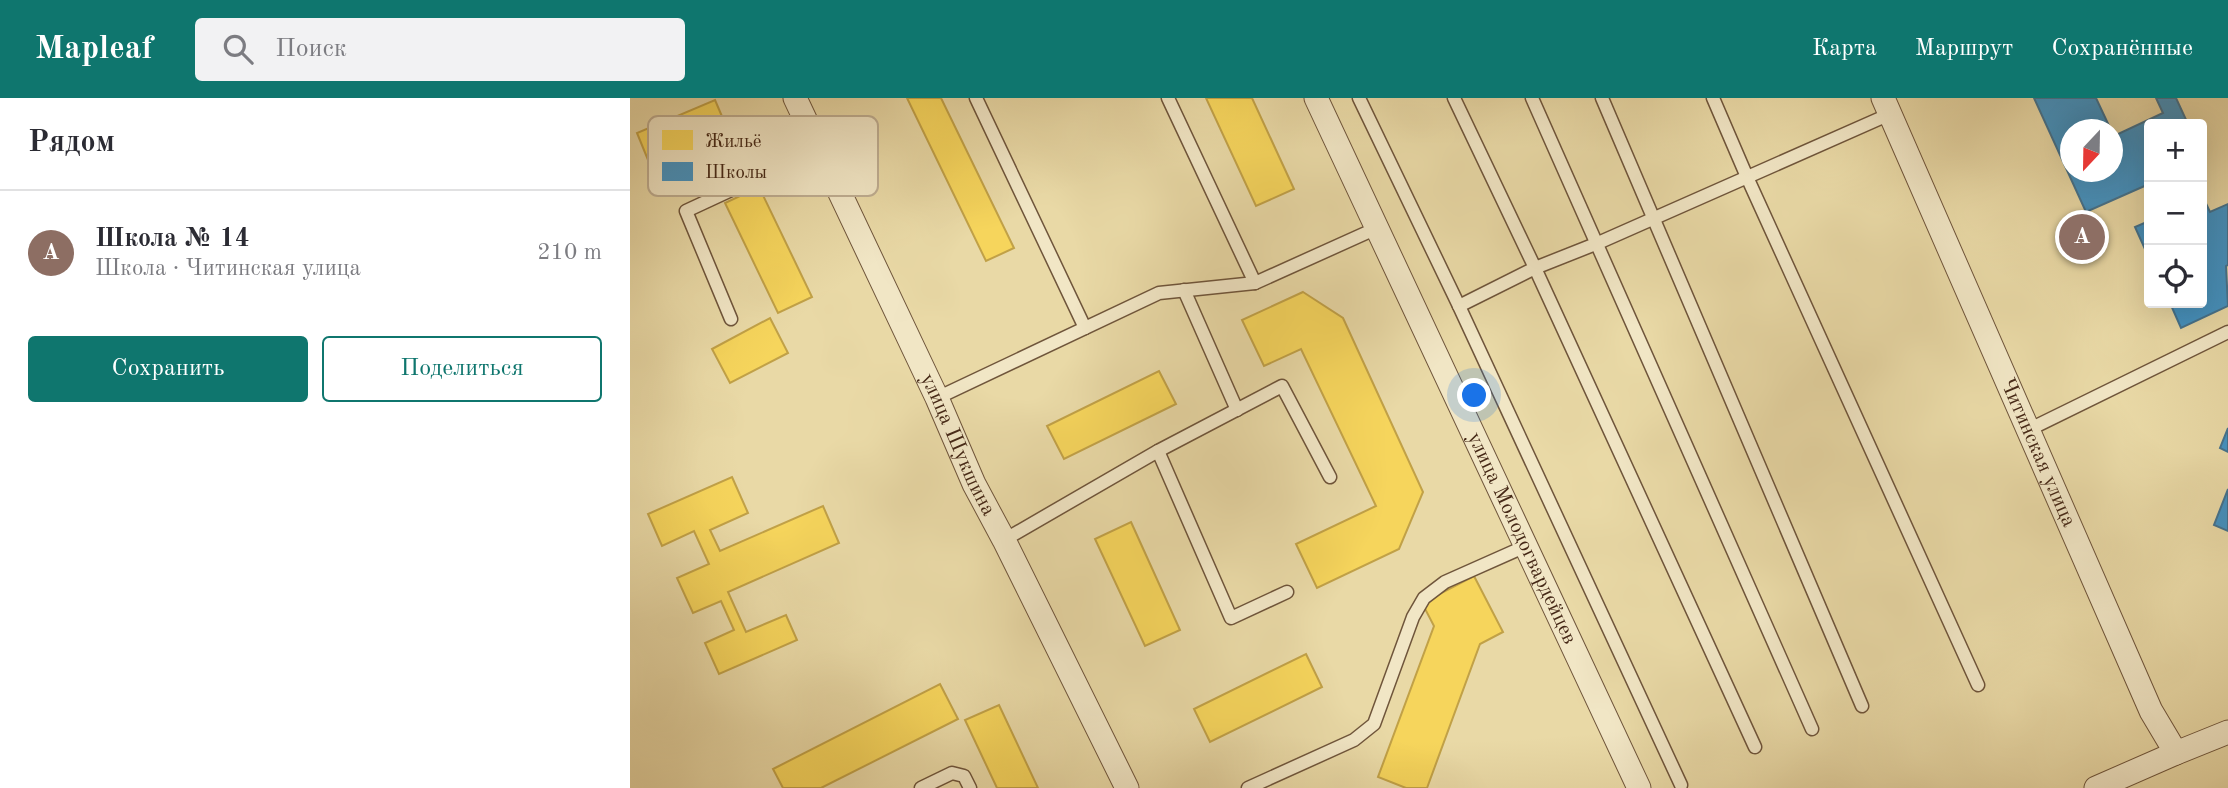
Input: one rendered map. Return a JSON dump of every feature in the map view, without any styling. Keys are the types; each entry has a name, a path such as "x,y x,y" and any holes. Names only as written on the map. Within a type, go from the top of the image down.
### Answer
{"street":[{"name":"улица Шукшина","path":"795,98 803,116"},
{"name":"улица Молодогвардейцев","path":"1316,98 1639,788"},
{"name":"Читинская улица","path":"1886,106 2151,711 2176,753"},
{"name":"улица Шукшина","path":"840,196 937,398 974,484 1127,788"},
{"path":"2096,788 2228,732"}],"lane":[{"path":"976,98 1085,328"},
{"path":"1168,98 1255,283"},
{"path":"1359,98 1459,306 1681,785"},
{"path":"1454,98 1755,747"},
{"path":"1532,98 1812,729"},
{"path":"1602,98 1862,706"},
{"path":"1713,98 1978,685"},
{"path":"1459,306 1535,268 1747,177 1886,106"},
{"path":"718,196 686,211 731,319"},
{"path":"937,398 1159,293 1255,283 1377,228"},
{"path":"1184,290 1237,410"},
{"path":"2028,430 2228,332"},
{"path":"1004,540 1158,451 1282,386 1330,477"},
{"path":"1158,451 1231,618 1287,592"},
{"path":"1248,788 1354,740 1374,724 1413,617 1424,598 1445,582 1526,546"},
{"path":"921,788 952,773 964,776 970,788"}],"building: Жильё":[{"path":"907,98 941,98 1014,248 986,261"},
{"path":"1206,98 1252,98 1294,189 1256,206"},
{"path":"715,100 722,116 677,116"},
{"path":"648,128 648,160 637,133"},
{"path":"740,196 763,196 812,297 778,313 725,203"},
{"path":"1303,292 1343,318 1423,492 1399,549 1317,588 1296,544 1376,506 1301,349 1264,366 1242,320"},
{"path":"770,318 788,353 730,383 712,349"},
{"path":"1159,371 1176,404 1064,459 1047,426"},
{"path":"732,477 748,513 710,530 720,551 823,506 839,543 728,592 746,632 786,615 797,640 719,674 705,643 734,630 721,601 693,613 677,578 709,564 694,531 662,546 648,514"},
{"path":"1131,522 1180,630 1145,646 1095,539"},
{"path":"1474,576 1503,632 1480,644 1427,788 1406,788 1378,777 1434,626 1422,603"},
{"path":"1306,654 1322,687 1210,742 1194,709"},
{"path":"940,684 958,719 821,788 783,788 773,769"},
{"path":"999,705 1038,788 997,788 965,720"}],"building: Школы":[{"path":"2034,98 2096,98 2106,119 2060,119 2060,155"},
{"path":"2156,98 2176,98 2186,119 2150,119 2163,113"},
{"path":"2144,122 2144,186 2086,212 2072,182 2123,182 2123,132"},
{"path":"2228,204 2228,306 2181,328 2172,308 2207,308 2207,206 2210,212"},
{"path":"2144,223 2144,247 2135,227"},
{"path":"2228,428 2228,452 2220,448"},
{"path":"2228,489 2228,531 2214,525"}],"place":[{"name":"Школа № 14","path":"2082,237"}]}
